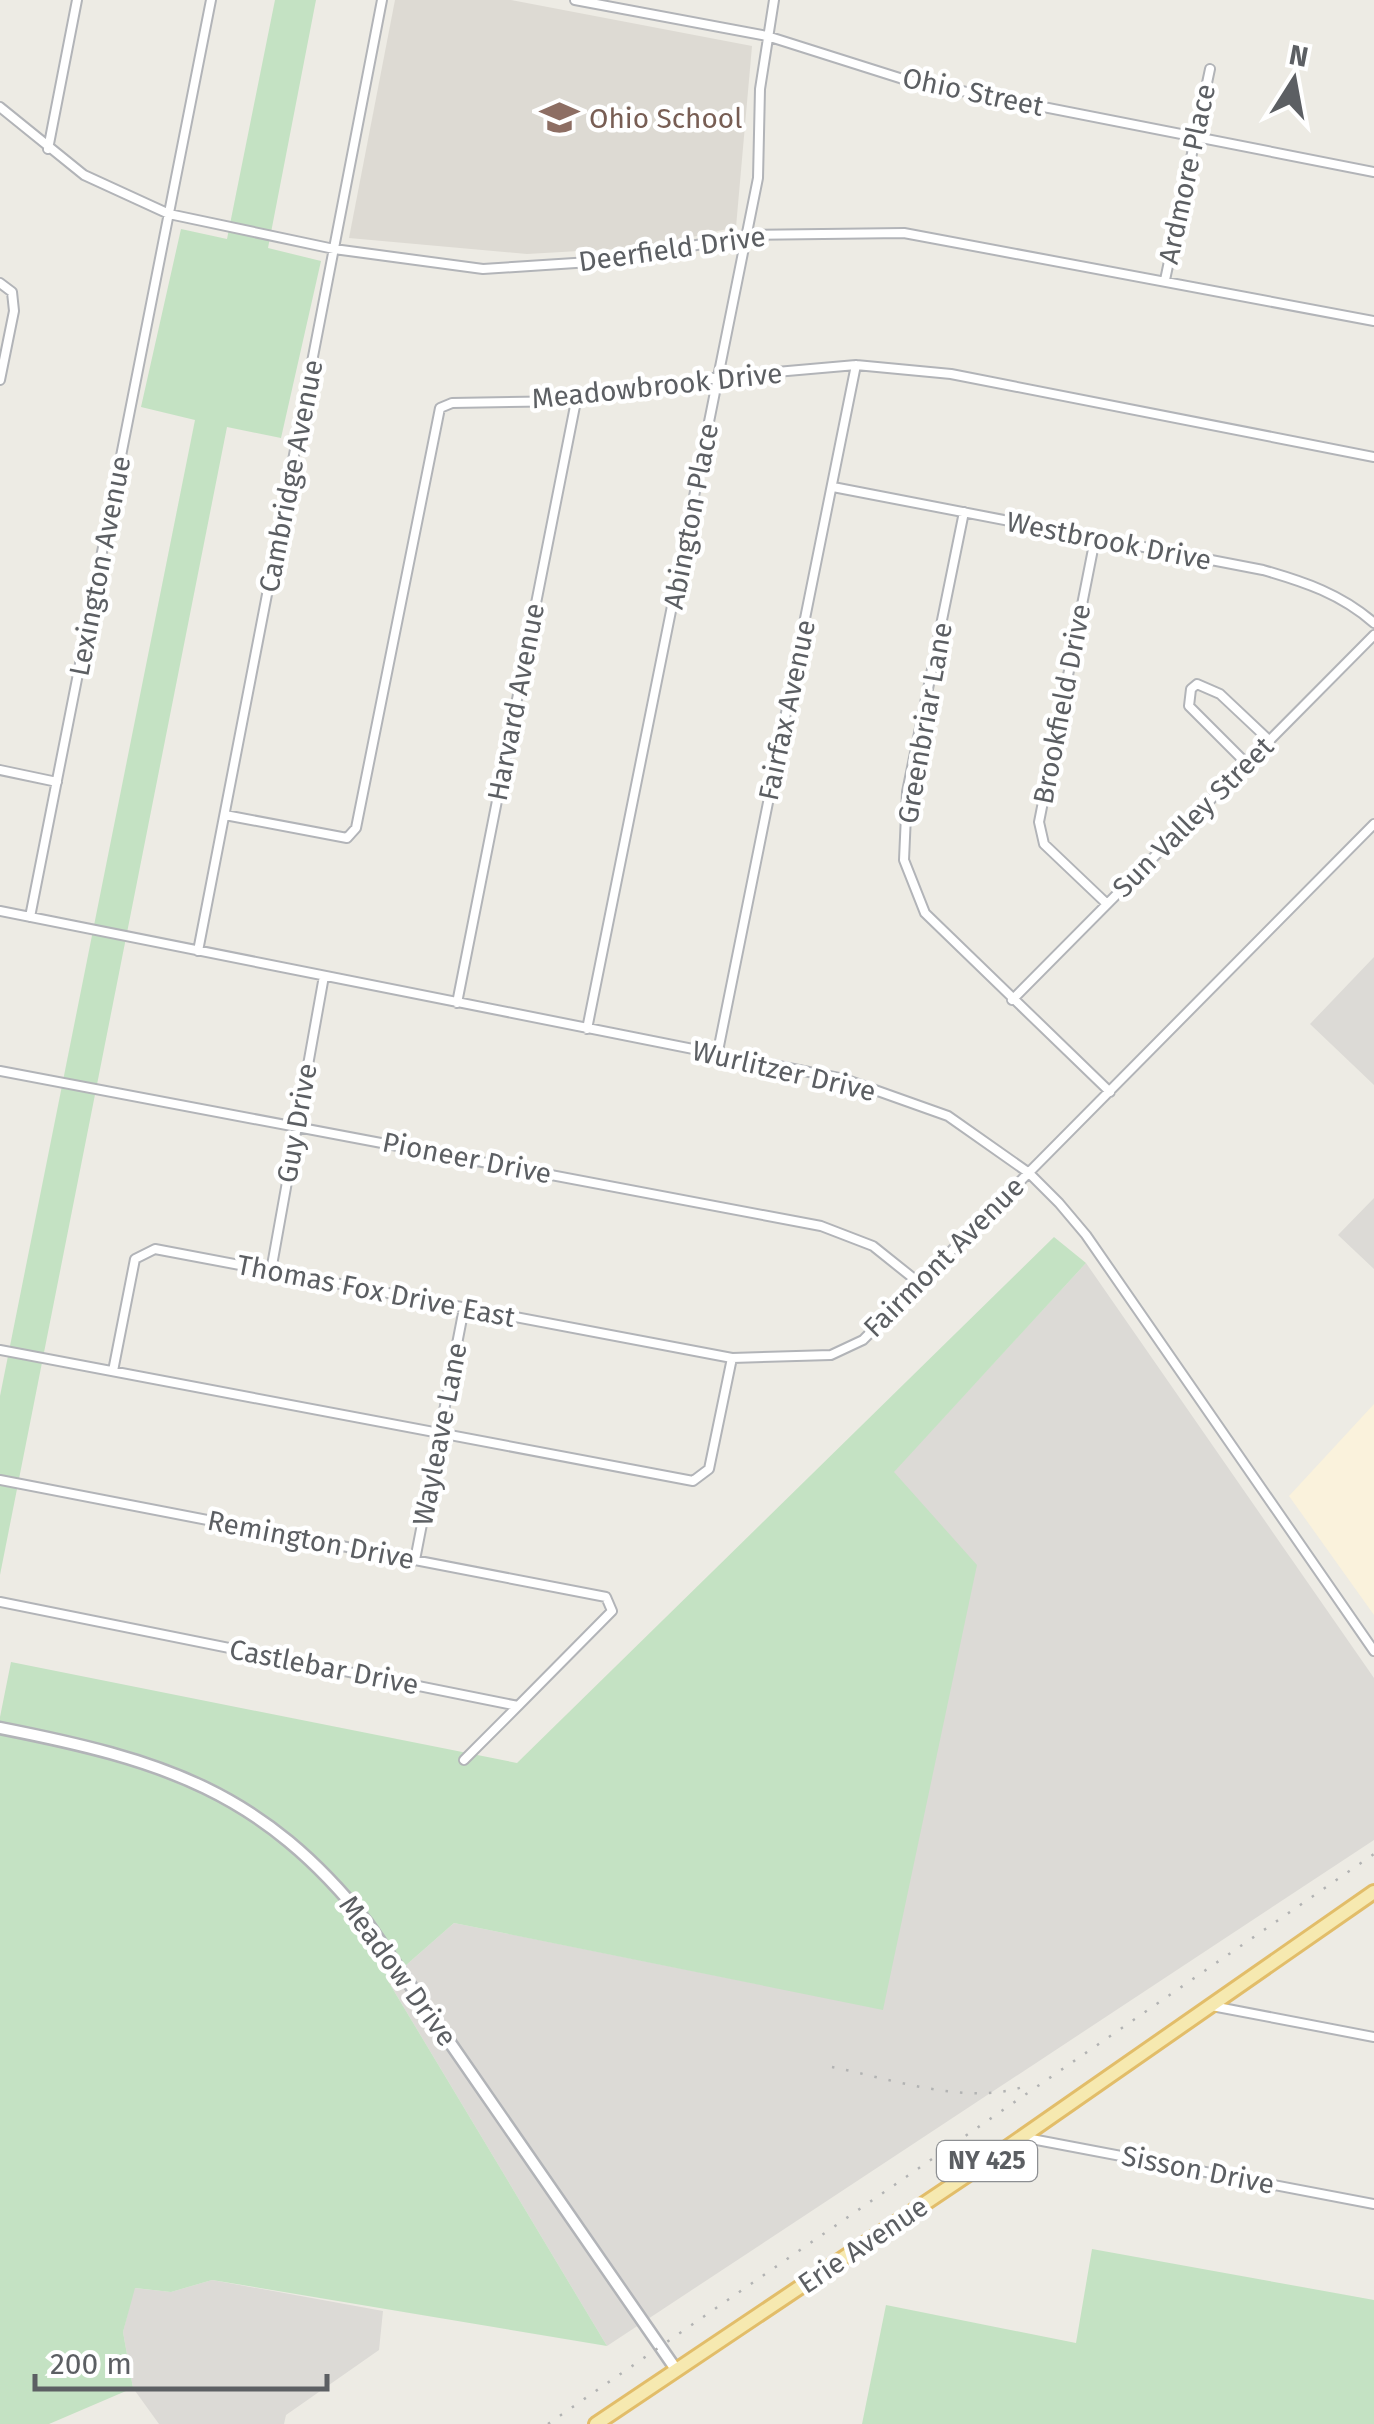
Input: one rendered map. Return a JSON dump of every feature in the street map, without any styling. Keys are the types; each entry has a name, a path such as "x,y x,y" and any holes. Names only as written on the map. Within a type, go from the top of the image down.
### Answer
{"main road":[{"name":"Erie Avenue","path":"596,2424 1374,1892"}],"street":[{"path":"48,149 77,0"},
{"name":"Lexington Avenue","path":"30,917 211,0"},
{"name":"Cambridge Avenue","path":"198,951 382,0"},
{"name":"Ohio Street","path":"574,0 767,36 906,80 1374,172"},
{"name":"Abington Place","path":"587,1030 758,178 760,90 774,0"},
{"name":"Ardmore Place","path":"1165,280 1210,68"},
{"name":"Deerfield Drive","path":"0,108 84,175 170,214 334,249 483,269 620,260 747,236 904,233 1374,321"},
{"path":"0,283 12,292 14,311 0,380"},
{"name":"Meadowbrook Drive","path":"225,815 348,838 356,828 440,408 452,402 576,401 719,377 856,365 951,374 1374,457"},
{"name":"Fairfax Avenue","path":"717,1056 856,365"},
{"name":"Harvard Avenue","path":"457,1003 576,401"},
{"name":"Westbrook Drive","path":"833,487 1307,582 1350,602 1374,623"},
{"name":"Greenbriar Lane","path":"964,512 907,792 904,860 925,914 1110,1092"},
{"name":"Brookfield Drive","path":"1095,539 1039,822 1044,844 1106,903"},
{"name":"Sun Valley Street","path":"1012,1000 1374,634"},
{"path":"1247,764 1188,706 1192,689 1198,684 1213,689 1270,741"},
{"path":"0,770 57,782"},
{"name":"Fairmont Avenue","path":"732,1358 831,1355 863,1340 1374,824"},
{"name":"Wurlitzer Drive","path":"0,911 844,1079 948,1116 1029,1173 1086,1235 1374,1651"},
{"name":"Guy Drive","path":"271,1271 324,976"},
{"name":"Pioneer Drive","path":"0,1071 821,1226 873,1246 918,1282"},
{"name":"Thomas Fox Drive East","path":"113,1371 135,1259 155,1249 732,1358"},
{"name":"Wayleave Lane","path":"415,1560 464,1308"},
{"path":"0,1350 693,1482 709,1469 732,1358"},
{"name":"Remington Drive","path":"0,1480 606,1597 612,1611 518,1706"},
{"name":"Castlebar Drive","path":"0,1602 518,1706"},
{"path":"464,1760 518,1706"},
{"name":"Meadow Drive","path":"0,1728 110,1751 182,1775 260,1818 314,1863 368,1924 675,2368"},
{"path":"1208,2005 1374,2037"},
{"name":"Sisson Drive","path":"1021,2137 1374,2204"}],"shaded area":[{"name":"Ohio School","path":"395,0 511,0 752,46 736,227 648,247 527,254 349,238"},
{"path":"1374,957 1374,1085 1310,1024"},
{"path":"1374,1198 1374,1269 1338,1235"},
{"path":"1086,1263 1374,1678 1374,1840 607,2346 388,1981 454,1923 883,2009 893,1472"},
{"path":"1374,1404 1374,1615 1289,1496"},
{"path":"212,2280 383,2311 379,2350 286,2415 284,2424 159,2424 133,2388 123,2332 134,2288 171,2292"}],"green space":[{"path":"275,0 316,0 268,248 321,261 281,438 227,427 0,1575 0,1396 195,420 141,407 181,229 227,239"},
{"path":"1054,1237 1086,1263 894,1472 977,1565 883,2010 454,1923 388,1981 607,2346 212,2280 171,2292 135,2288 123,2332 133,2388 49,2424 0,2424 0,1717 11,1662 517,1763"},
{"path":"1092,2249 1374,2300 1374,2424 862,2424 886,2305 1076,2343"}],"railway":[{"path":"548,2424 1374,1854"},
{"path":"832,2067 956,2092 1006,2091 1029,2085"}],"place":[{"name":"Ohio School","path":"559,118"}]}
